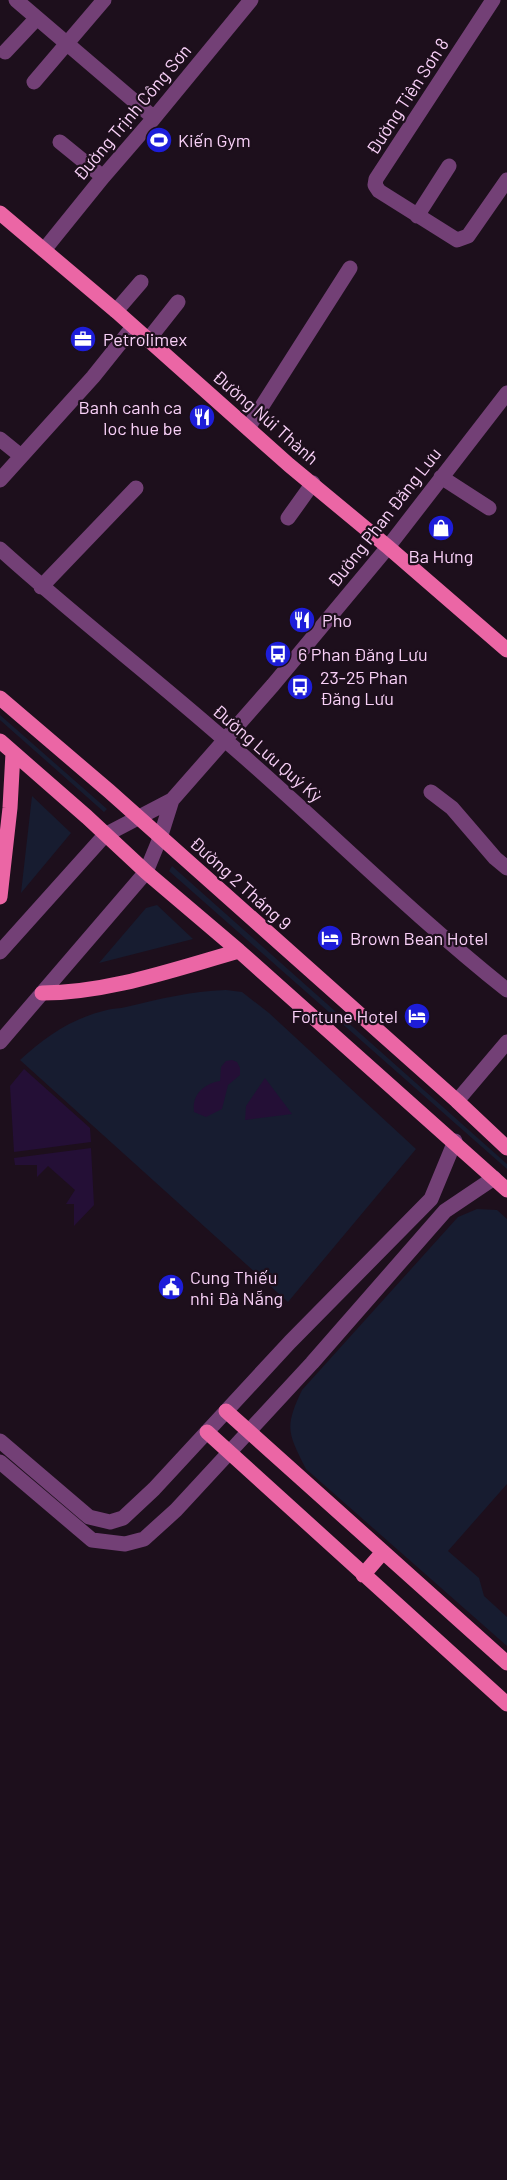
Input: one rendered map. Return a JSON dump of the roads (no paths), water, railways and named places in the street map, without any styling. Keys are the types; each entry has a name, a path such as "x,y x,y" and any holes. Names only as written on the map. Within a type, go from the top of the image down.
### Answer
{"main road":[{"name":"Đường Núi Thành","path":"0,213 289,465 313,483 507,650"},
{"name":"Đường 2 Tháng 9","path":"0,698 457,1101 507,1148"},
{"path":"0,741 146,872 455,1141 507,1190"},
{"path":"0,897 10,808 13,753"},
{"path":"42,993 72,993 152,976 238,951"},
{"path":"226,1411 507,1663"},
{"path":"207,1432 507,1704"},
{"path":"363,1575 384,1552"}],"street":[{"path":"16,0 154,118"},
{"path":"34,82 104,0"},
{"name":"Đường Trịnh Công Sơn","path":"44,250 251,0"},
{"name":"Đường Tiên Sơn 8","path":"493,0 376,179 375,185 379,191 458,240 468,236 507,180"},
{"path":"6,52 37,18"},
{"path":"60,142 103,177"},
{"path":"417,216 449,166"},
{"path":"248,428 350,268"},
{"path":"116,312 141,282"},
{"path":"148,340 178,302"},
{"path":"0,480 93,377 133,327"},
{"name":"Đường Phan Đăng Lưu","path":"0,952 105,835 172,800 388,547 507,393"},
{"path":"0,439 21,456"},
{"path":"441,477 489,508"},
{"path":"288,518 313,483"},
{"path":"41,586 136,488"},
{"name":"Đường Lưu Quý Kỳ","path":"0,549 225,740 361,861 454,948 507,990"},
{"path":"431,792 452,808 495,858 507,868"},
{"name":"Đường Phan Đăng Lưu","path":"0,1042 146,872 172,800"},
{"path":"457,1101 507,1042"},
{"path":"0,1441 88,1517 110,1522 123,1518 431,1198 455,1141"},
{"path":"0,1462 92,1540 125,1544 144,1539 176,1510 312,1363 445,1211 494,1178"}],"place":[{"name":"Kiến Gym","path":"159,140"},
{"name":"Petrolimex","path":"83,339"},
{"name":"Banh canh ca loc hue be","path":"202,417"},
{"name":"Ba Hưng","path":"441,528"},
{"name":"Pho","path":"302,620"},
{"name":"6 Phan Đăng Lưu","path":"278,654"},
{"name":"23-25 Phan Đăng Lưu","path":"300,687"},
{"name":"Brown Bean Hotel","path":"330,938"},
{"name":"Fortune Hotel","path":"417,1016"},
{"name":"Cung Thiếu nhi Đà Nẵng","path":"171,1287"}]}
